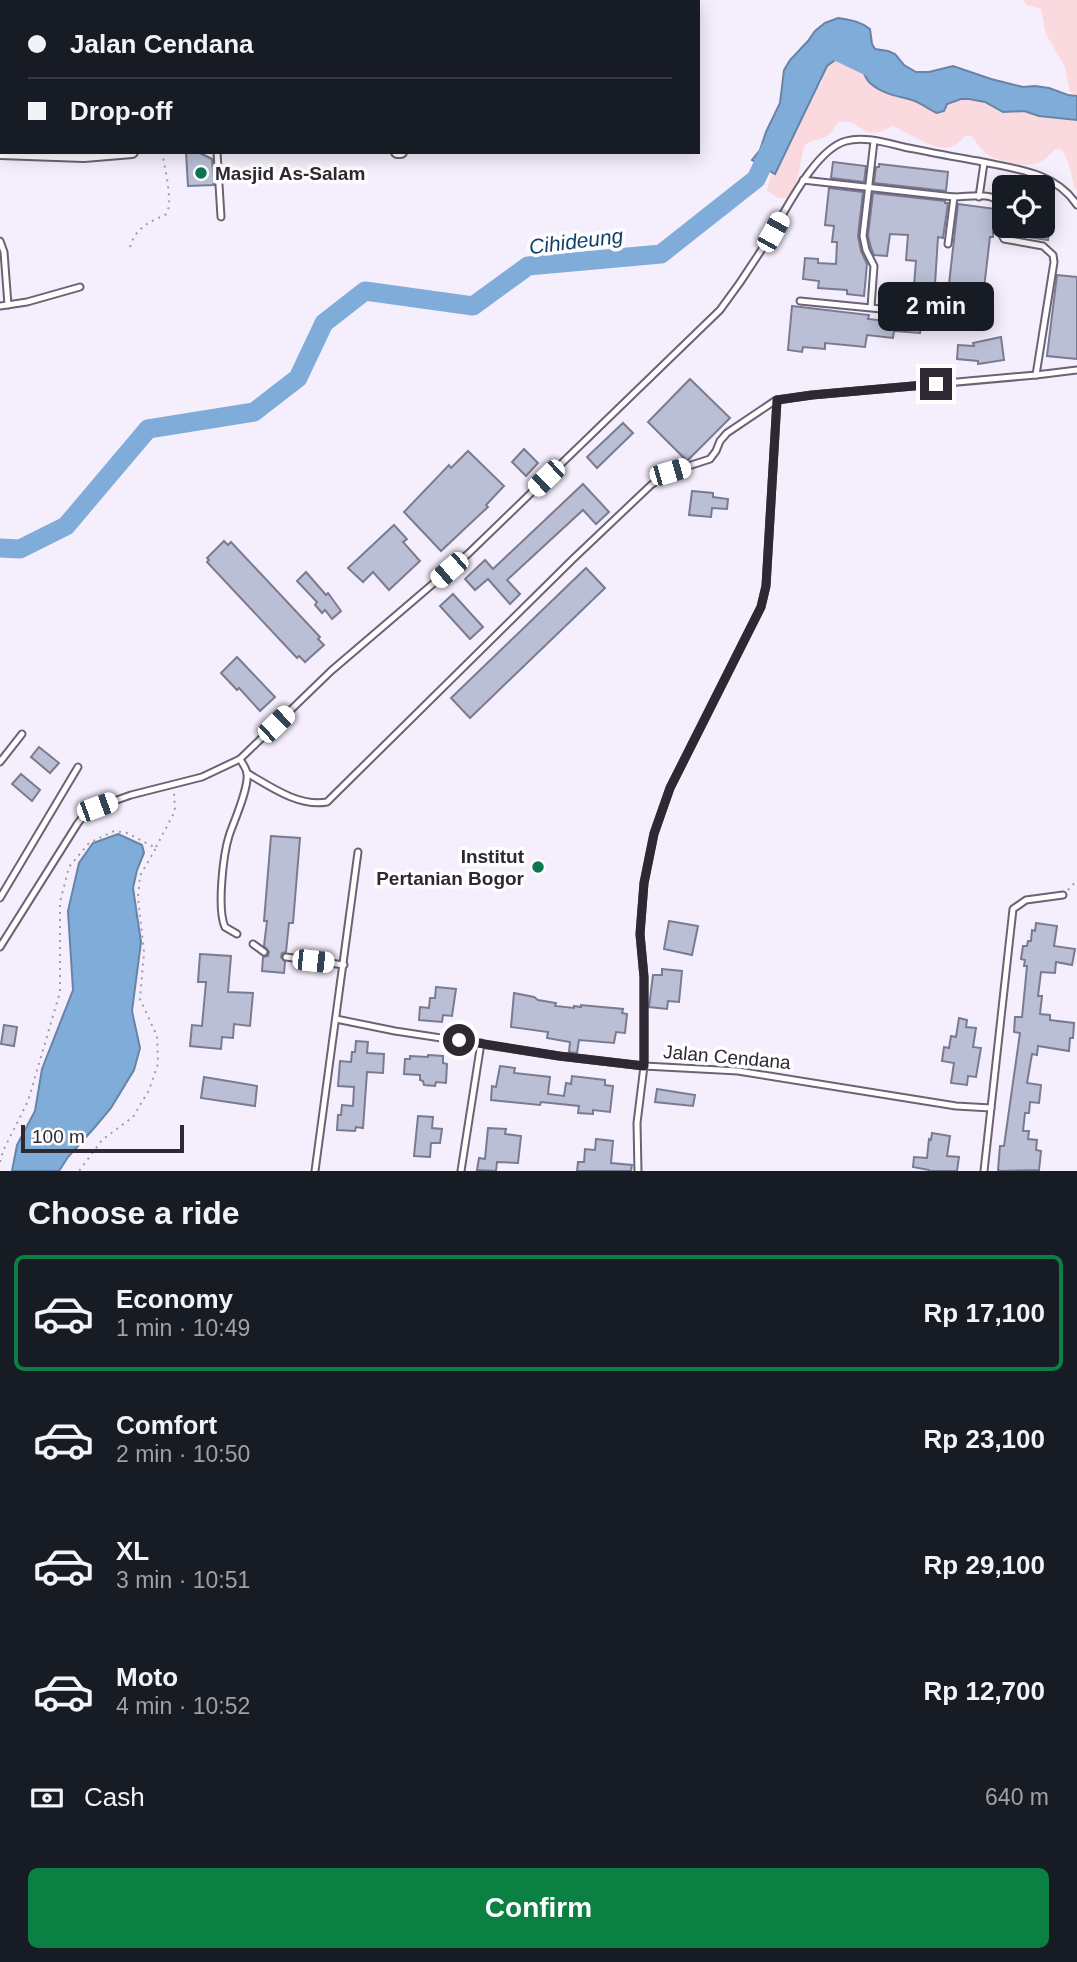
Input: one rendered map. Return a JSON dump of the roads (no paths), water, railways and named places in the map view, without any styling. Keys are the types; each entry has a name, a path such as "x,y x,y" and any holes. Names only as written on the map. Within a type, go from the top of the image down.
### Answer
{"street":[{"path":"28,154 108,154"}],"lane":[{"path":"0,947 86,813 131,795 202,777 240,759 331,671 469,553 720,310 749,270 803,180 823,157 837,146 845,141 874,141 1031,172 1070,194 1077,205"},
{"path":"871,307 874,266 863,236 874,141"},
{"path":"217,154 221,216"},
{"path":"979,197 984,163"},
{"path":"803,180 954,197 993,196 1000,201 1003,207 1000,233 1004,239 1043,246 1053,255 1036,375"},
{"path":"948,244 954,197"},
{"path":"0,241 4,253 8,305"},
{"path":"0,306 80,287"},
{"path":"800,301 922,313"},
{"path":"247,774 302,802 327,802 572,559 651,485 670,472 710,459 726,433 777,400 1077,370"},
{"path":"638,1171 637,1123 644,1066 644,977 640,934 644,883 654,834 670,788 761,607 766,586 777,400"},
{"path":"0,762 22,734"},
{"path":"237,934 225,927 221,910 228,839 243,798 247,774 240,759"},
{"path":"0,898 78,767"},
{"path":"315,1171 358,852"},
{"path":"984,1171 1013,909 1026,900 1063,895"},
{"path":"253,944 264,952"},
{"path":"286,957 344,965"},
{"name":"Jalan Cendana","path":"336,1019 395,1031 559,1056 644,1066 738,1071 956,1106 991,1108"},
{"path":"461,1171 481,1043"}],"water":[{"path":"838,18 866,26 870,29 875,49 895,54 904,65 916,72 953,66 1023,87 1049,88 1077,96 1077,120 1039,116 1024,111 1003,112 985,102 969,99 947,104 944,111 937,113 915,101 875,87 867,80 854,54 838,58 827,66 775,174 752,160 760,150 780,103 784,70 815,31"},
{"path":"118,834 142,845 144,853 133,888 141,942 132,1011 140,1048 134,1070 111,1108 59,1171 12,1171 17,1145 35,1111 42,1069 73,990 68,911 79,863 93,843"}],"waterway":[{"name":"Cihideung","path":"824,45 874,69 883,70"},
{"name":"Cihideung","path":"0,548 20,549 66,526 148,429 254,412 298,378 324,323 365,291 473,306 528,266 661,254 756,179 774,142"}],"place":[{"name":"Masjid As-Salam","path":"201,173"},
{"name":"Institut Pertanian Bogor","path":"538,867"}]}
